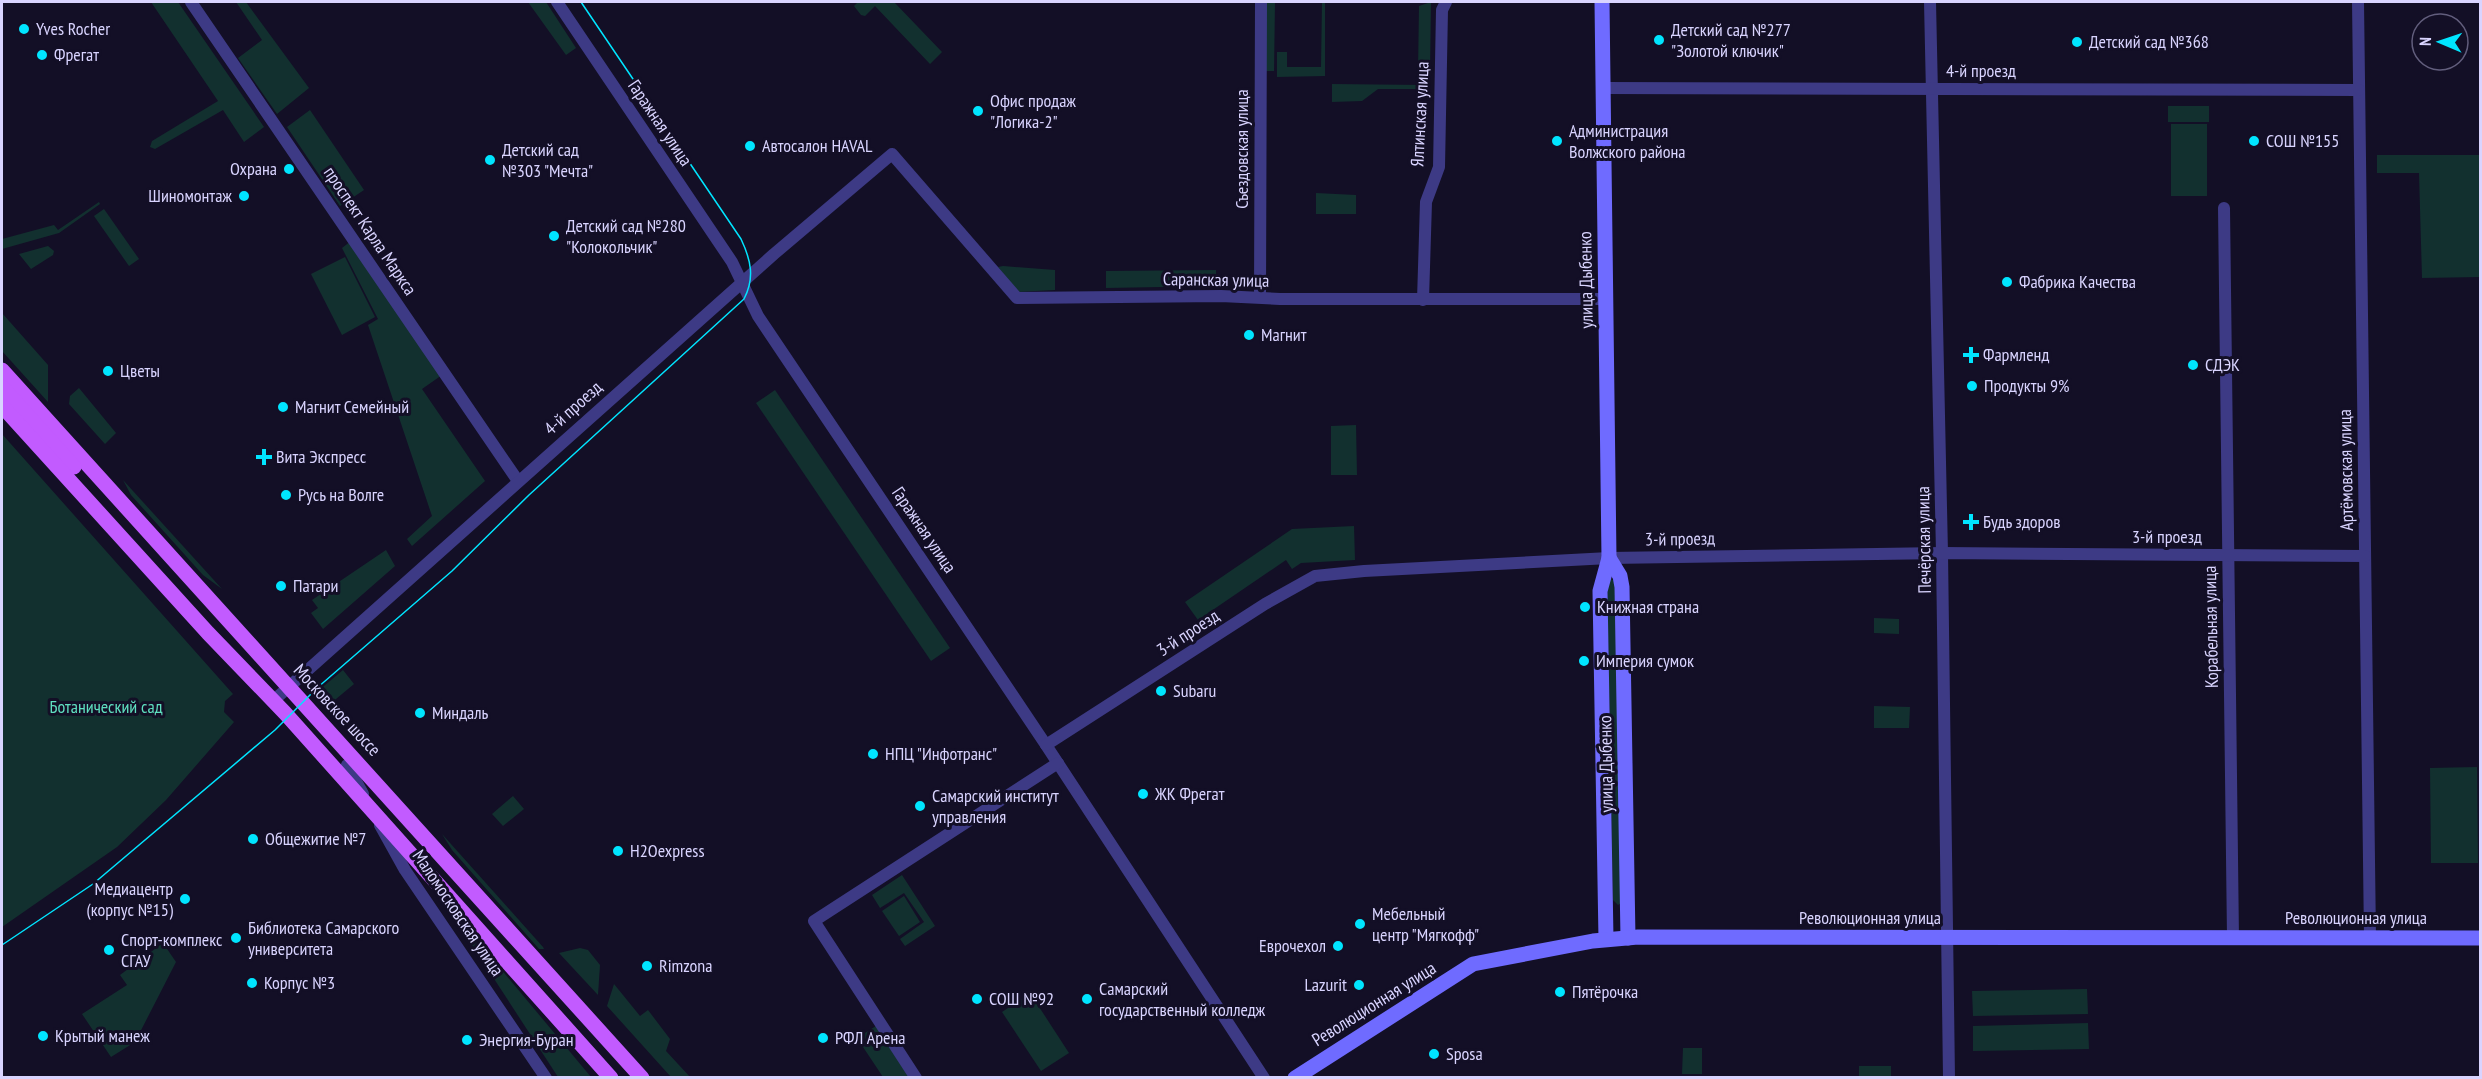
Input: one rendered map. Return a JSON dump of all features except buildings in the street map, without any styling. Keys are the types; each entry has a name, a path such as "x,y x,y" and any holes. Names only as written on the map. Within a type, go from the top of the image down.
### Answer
{"main road":[{"name":"улица Дыбенко","path":"1602,2 1609,558 1600,591 1606,939"},
{"name":"Московское шоссе","path":"2,370 281,693 375,815 611,1077"},
{"name":"Московское шоссе","path":"2,387 629,1077"},
{"name":"Московское шоссе","path":"2,406 281,693 642,1077"},
{"name":"улица Дыбенко","path":"1609,558 1620,576 1622,587 1628,938"},
{"name":"Революционная улица","path":"1295,1077 1473,964 1606,939 2481,938"}],"street":[{"name":"проспект Карла Маркса","path":"191,2 518,481"},
{"name":"Гаражная улица","path":"557,2 732,262 758,316 1058,763 1264,1077"},
{"name":"Съездовская улица","path":"1260,297 1261,2"},
{"name":"Ялтинская улица","path":"1423,300 1426,202 1439,167 1442,10 1446,2"},
{"name":"Печёрская улица","path":"1930,2 1942,554 1949,1077"},
{"name":"Артёмовская улица","path":"2358,2 2370,938"},
{"name":"4-й проезд","path":"1603,88 2359,90"},
{"name":"4-й проезд","path":"281,693 741,283 892,154"},
{"name":"Саранская улица","path":"892,154 1017,298 1606,299"},
{"name":"Корабельная улица","path":"2224,208 2233,938"},
{"name":"3-й проезд","path":"1046,746 1265,604 1315,576 1364,571 1609,558 1942,554 2365,556"},
{"path":"916,1077 814,921 1058,763"},
{"name":"Маломосковская улица","path":"347,765 405,870 546,1077"}],"green space":[{"path":"151,2 178,2 264,127 244,142 223,110 155,149 150,147 152,141 218,101"},
{"path":"236,2 246,2 309,88 277,114 238,58 262,40"},
{"path":"528,2 546,2 576,48 566,55"},
{"path":"858,2 894,2 942,52 930,64 875,6 865,16 861,15 854,6"},
{"path":"1266,2 1275,2 1274,71 1262,71"},
{"path":"1322,2 1325,2 1325,76 1277,77 1277,52 1287,52 1287,67 1321,67"},
{"path":"1431,2 1430,71 1418,72 1419,6"},
{"path":"1332,84 1424,85 1423,89 1378,89 1362,101 1332,102"},
{"path":"2168,106 2209,106 2209,122 2168,122"},
{"path":"310,110 364,190 340,206 287,127"},
{"path":"2171,124 2207,124 2207,196 2171,196"},
{"path":"2377,155 2480,155 2480,277 2422,278 2419,173 2377,173"},
{"path":"1316,193 1356,195 1356,214 1316,214"},
{"path":"99,202 100,204 59,233 2,249 2,239 54,225 58,230"},
{"path":"104,209 139,259 129,266 94,216"},
{"path":"351,241 442,375 422,389 485,481 412,546 407,539 432,516 368,325 378,319 342,248"},
{"path":"48,246 54,251 53,255 31,269 19,254"},
{"path":"345,257 375,317 342,335 311,274"},
{"path":"998,267 1055,270 1055,290 1018,292"},
{"path":"1216,270 1216,286 1106,288 1106,271"},
{"path":"2,313 48,365 48,402 2,351"},
{"path":"79,388 116,433 105,444 69,404 70,396"},
{"path":"775,390 950,648 931,661 756,403"},
{"path":"1356,425 1357,475 1331,475 1331,426"},
{"name":"Ботанический сад","path":"2,434 233,694 225,701 224,712 234,722 166,800 117,847 2,927"},
{"path":"123,480 222,589 203,575 131,495"},
{"path":"1354,526 1355,560 1301,563 1292,569 1286,560 1198,620 1185,602 1292,529"},
{"path":"386,550 395,566 323,629 311,613 318,608 312,600"},
{"path":"1611,579 1615,581 1621,903 1618,905 1613,900 1607,584"},
{"path":"1874,618 1899,619 1899,634 1874,633"},
{"path":"343,670 354,684 330,704 318,691"},
{"path":"1874,706 1910,707 1909,728 1874,728"},
{"path":"2477,767 2478,863 2431,863 2430,768"},
{"path":"513,796 524,809 503,826 492,814"},
{"path":"442,834 544,949 539,949 452,850"},
{"path":"902,875 935,926 905,946 900,939 924,922 904,893 880,908 872,895"},
{"path":"440,896 591,1077 558,1077"},
{"path":"904,896 920,922 899,936 882,911"},
{"path":"163,943 176,962 135,1042 111,1057 82,1014 127,985 120,975"},
{"path":"580,948 588,950 600,965 598,995 559,953"},
{"path":"614,984 640,1016 648,1010 670,1039 666,1051 690,1077 671,1077 607,1006"},
{"path":"2087,989 2088,1014 1973,1016 1972,991"},
{"path":"1030,993 1069,1053 1041,1071 1002,1012"},
{"path":"2088,1023 2089,1049 1973,1051 1973,1026"},
{"path":"876,1026 909,1077 883,1077 857,1038"},
{"path":"1683,1048 1702,1048 1702,1074 1682,1074"},
{"path":"1859,1066 1891,1066 1891,1077 1859,1077"}],"tram line":[{"path":"2,945 93,884 275,730 317,688 452,571 529,495 744,299 751,276 747,254 741,239 581,2"}],"place":[{"name":"Yves Rocher","path":"24,29"},
{"name":"Детский сад №277 \"Золотой ключик\"","path":"1659,40"},
{"name":"Детский сад №368","path":"2077,42"},
{"name":"Фрегат","path":"42,55"},
{"name":"Офис продаж \"Логика-2\"","path":"978,111"},
{"name":"Администрация Волжского района","path":"1557,141"},
{"name":"СОШ №155","path":"2254,141"},
{"name":"Автосалон HAVAL","path":"750,146"},
{"name":"Детский сад №303 \"Мечта\"","path":"490,160"},
{"name":"Охрана","path":"289,169"},
{"name":"Шиномонтаж","path":"244,196"},
{"name":"Детский сад №280 \"Колокольчик\"","path":"554,236"},
{"name":"Фабрика Качества","path":"2007,282"},
{"name":"Магнит","path":"1249,335"},
{"name":"Фармленд","path":"1971,355"},
{"name":"СДЭК","path":"2193,365"},
{"name":"Цветы","path":"108,371"},
{"name":"Продукты 9%","path":"1972,386"},
{"name":"Магнит Семейный","path":"283,407"},
{"name":"Вита Экспресс","path":"264,457"},
{"name":"Русь на Волге","path":"286,495"},
{"name":"Будь здоров","path":"1971,522"},
{"name":"Патари","path":"281,586"},
{"name":"Книжная страна","path":"1585,607"},
{"name":"Империя сумок","path":"1584,661"},
{"name":"Subaru","path":"1161,691"},
{"name":"Миндаль","path":"420,713"},
{"name":"НПЦ \"Инфотранс\"","path":"873,754"},
{"name":"ЖК Фрегат","path":"1143,794"},
{"name":"Самарский институт управления","path":"920,806"},
{"name":"Общежитие №7","path":"253,839"},
{"name":"H2Oexpress","path":"618,851"},
{"name":"Медиацентр (корпус №15)","path":"185,899"},
{"name":"Мебельный центр \"Мягкофф\"","path":"1360,924"},
{"name":"Библиотека Самарского университета","path":"236,938"},
{"name":"Еврочехол","path":"1338,946"},
{"name":"Спорт-комплекс СГАУ","path":"109,950"},
{"name":"Rimzona","path":"647,966"},
{"name":"Корпус №3","path":"252,983"},
{"name":"Lazurit","path":"1359,985"},
{"name":"Пятёрочка","path":"1560,992"},
{"name":"СОШ №92","path":"977,999"},
{"name":"Самарский государственный колледж","path":"1087,999"},
{"name":"Крытый манеж","path":"43,1036"},
{"name":"РФЛ Арена","path":"823,1038"},
{"name":"Энергия-Буран","path":"467,1040"},
{"name":"Sposa","path":"1434,1054"}]}
